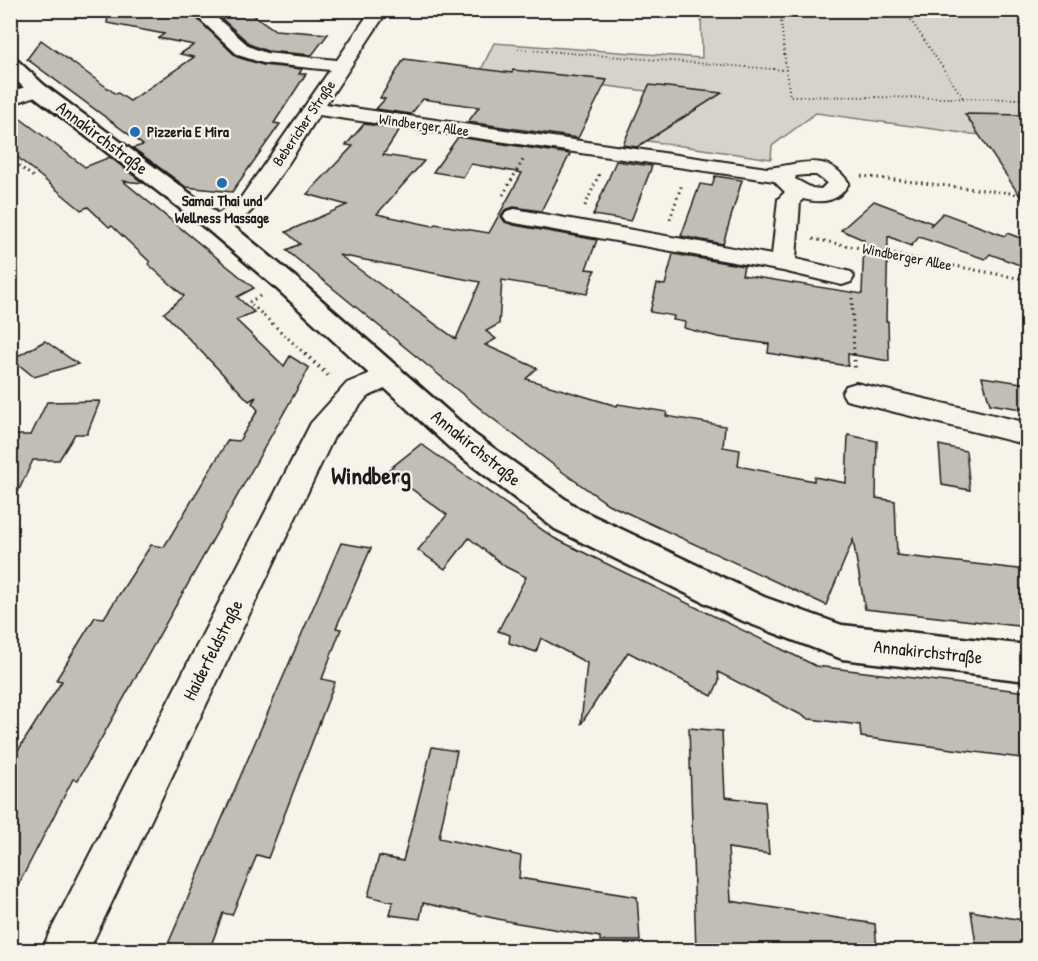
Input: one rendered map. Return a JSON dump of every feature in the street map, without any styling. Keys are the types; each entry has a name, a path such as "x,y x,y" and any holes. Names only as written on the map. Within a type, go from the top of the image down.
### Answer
{"street":[{"path":"198,10 244,51 263,58 342,66"},
{"name":"Bebericher Straße","path":"217,225 248,204 380,10"},
{"name":"Annakirchstraße","path":"10,64 37,89 217,225 285,282 463,442 567,519 751,608 842,642 1028,663"},
{"path":"10,99 37,89"},
{"name":"Windberger Allee","path":"314,108 767,175 792,183 790,170 808,167 827,172"},
{"path":"783,264 792,183"},
{"path":"515,216 783,264 842,277"},
{"name":"Haiderfeldstraße","path":"65,951 322,431 357,390 390,375"},
{"path":"856,393 1028,434"}],"path":[{"path":"904,10 963,98"},
{"path":"1014,10 1028,26"},
{"path":"1018,15 781,12 790,96 1028,99"},
{"path":"518,49 786,70"},
{"path":"515,216 497,205 534,141"},
{"path":"575,227 609,152"},
{"path":"10,159 36,179"},
{"path":"662,243 689,164"},
{"path":"827,172 1028,195"},
{"name":"Windberger Allee","path":"786,234 1028,280"},
{"path":"842,277 852,287 856,393"},
{"path":"285,282 249,302 352,396"}],"shaded area":[{"path":"701,11 1027,11 1027,138 970,134 816,113 772,146 771,159 648,141 709,99 481,70 494,43 702,58"}],"building":[{"path":"109,10 188,10 237,57 263,65 302,69 299,74 306,74 274,123 280,124 232,192 186,187 133,148 143,145 27,59 41,40 116,94 130,101 194,57 180,54 194,45 158,38 164,34 107,23"},
{"path":"212,10 246,10 275,30 328,34 312,55 267,51 251,45"},
{"path":"404,59 512,73 513,70 607,80 578,138 468,122 479,107 423,99 411,114 376,109 385,99 380,98"},
{"path":"649,85 722,93 637,147 623,145"},
{"path":"10,111 85,167 110,157 143,183 123,181 254,288 237,297 254,312 236,320 284,366 290,356 309,368 78,780 73,779 10,901 10,763 62,681 56,680 95,617 104,618 151,545 164,547 228,440 239,441 258,410 252,403 256,397 249,401 164,313 184,296 148,264 150,262 112,226 109,227 88,207 81,210 10,151"},
{"path":"965,114 1028,115 1028,208"},
{"path":"364,124 400,129 383,155 424,161 377,214 433,226 435,224 489,233 522,173 471,164 463,177 433,172 458,137 570,154 541,211 514,207 505,210 501,216 505,222 514,225 597,240 586,269 595,270 587,294 502,280 499,324 486,331 496,339 485,345 537,368 526,379 617,406 618,404 667,412 666,416 725,426 723,447 740,450 738,466 814,481 814,477 846,483 848,435 877,441 876,498 895,501 897,555 1028,570 1028,627 865,609 853,540 826,605 608,504 564,473 488,415 286,250 300,244 286,232 347,205 307,194 353,146 346,145","holes":["339,255 480,282 456,339"]},
{"path":"616,161 652,166 631,221 593,215"},
{"path":"715,176 742,180 723,244 681,236 700,184 712,186"},
{"path":"874,201 932,223 930,226 943,213 1005,236 1007,233 1028,241 1028,268 990,254 985,259 919,237 911,246 888,236 886,321 888,321 889,361 848,354 848,366 768,353 769,344 718,337 684,328 685,322 673,320 674,316 650,312 657,284 665,285 673,254 744,266 742,275 862,294 864,240 841,230"},
{"path":"45,341 78,364 34,377 12,359"},
{"path":"982,377 1028,384 1028,410 990,404"},
{"path":"100,401 87,434 75,434 59,460 33,460 10,509 10,435 31,435 47,402"},
{"path":"421,444 554,538 816,666 1028,692 1028,759 861,737 860,725 809,719 718,672 719,681 712,696 628,652 581,724 587,663 541,638 536,652 509,643 510,635 498,631 526,577 506,567 469,538 445,569 418,550 447,515 387,471"},
{"path":"939,445 966,451 970,490 942,485"},
{"path":"341,543 371,548 336,628 341,629 322,679 335,682 268,858 257,855 232,915 223,913 209,951 165,951"},
{"path":"689,728 722,731 725,797 765,802 769,854 728,848 731,901 875,924 877,951 696,951"},
{"path":"432,747 457,751 439,838 521,856 519,878 637,897 640,941 600,941 600,937 512,922 423,903 420,919 390,915 393,902 368,896 379,856 403,861"},
{"path":"971,911 1028,921 1028,951 977,951"}],"place":[{"name":"Pizzeria E Mira","path":"135,132"},
{"name":"Samai Thai und Wellness Massage","path":"222,183"}],"district":[{"name":"Windberg","path":"371,476"}]}
